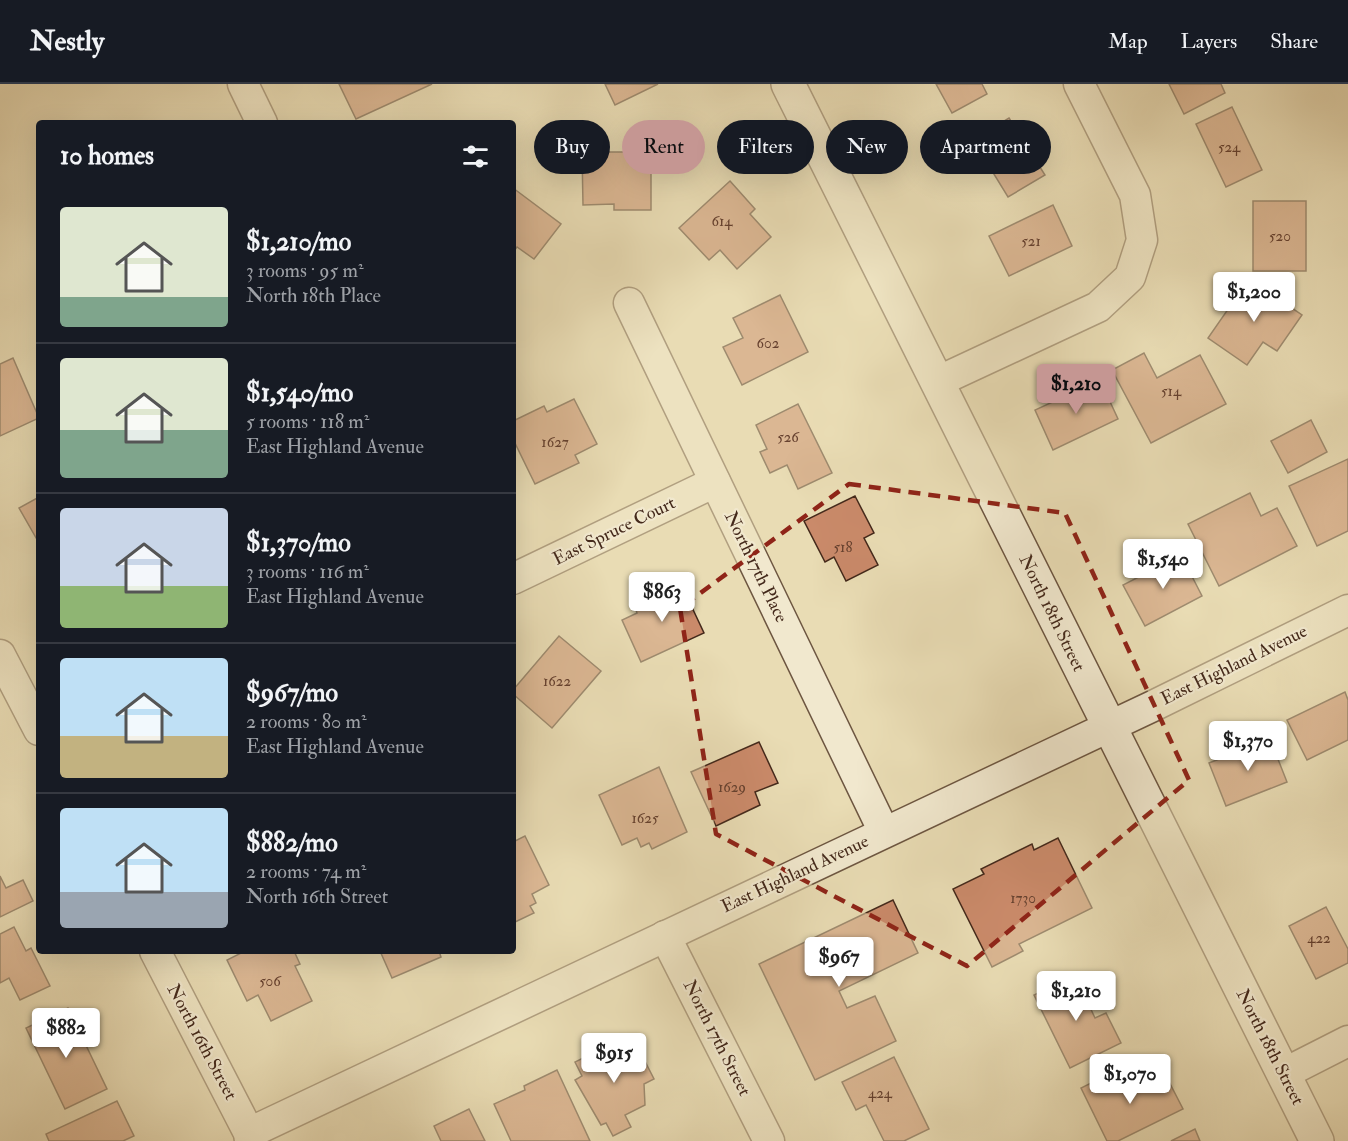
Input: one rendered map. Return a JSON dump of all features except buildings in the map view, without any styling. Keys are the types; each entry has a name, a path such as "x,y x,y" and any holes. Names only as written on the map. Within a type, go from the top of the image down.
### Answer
{"street":[{"path":"243,84 261,120"},
{"name":"North 18th Street","path":"788,84 1317,1141"},
{"path":"938,382 1098,307 1130,277 1142,240 1135,195 1079,84"},
{"name":"North 17th Place","path":"629,303 884,832"},
{"name":"East Spruce Court","path":"516,578 715,482"},
{"name":"East Highland Avenue","path":"250,1137 664,936 1348,610"},
{"path":"0,655 36,724"},
{"name":"North 17th Street","path":"664,936 769,1141"},
{"name":"North 16th Street","path":"156,954 250,1137"},
{"path":"1283,1074 1348,1041"}],"highlighted area":[{"path":"849,484 1065,513 1189,780 967,966 716,834 680,608"}]}
